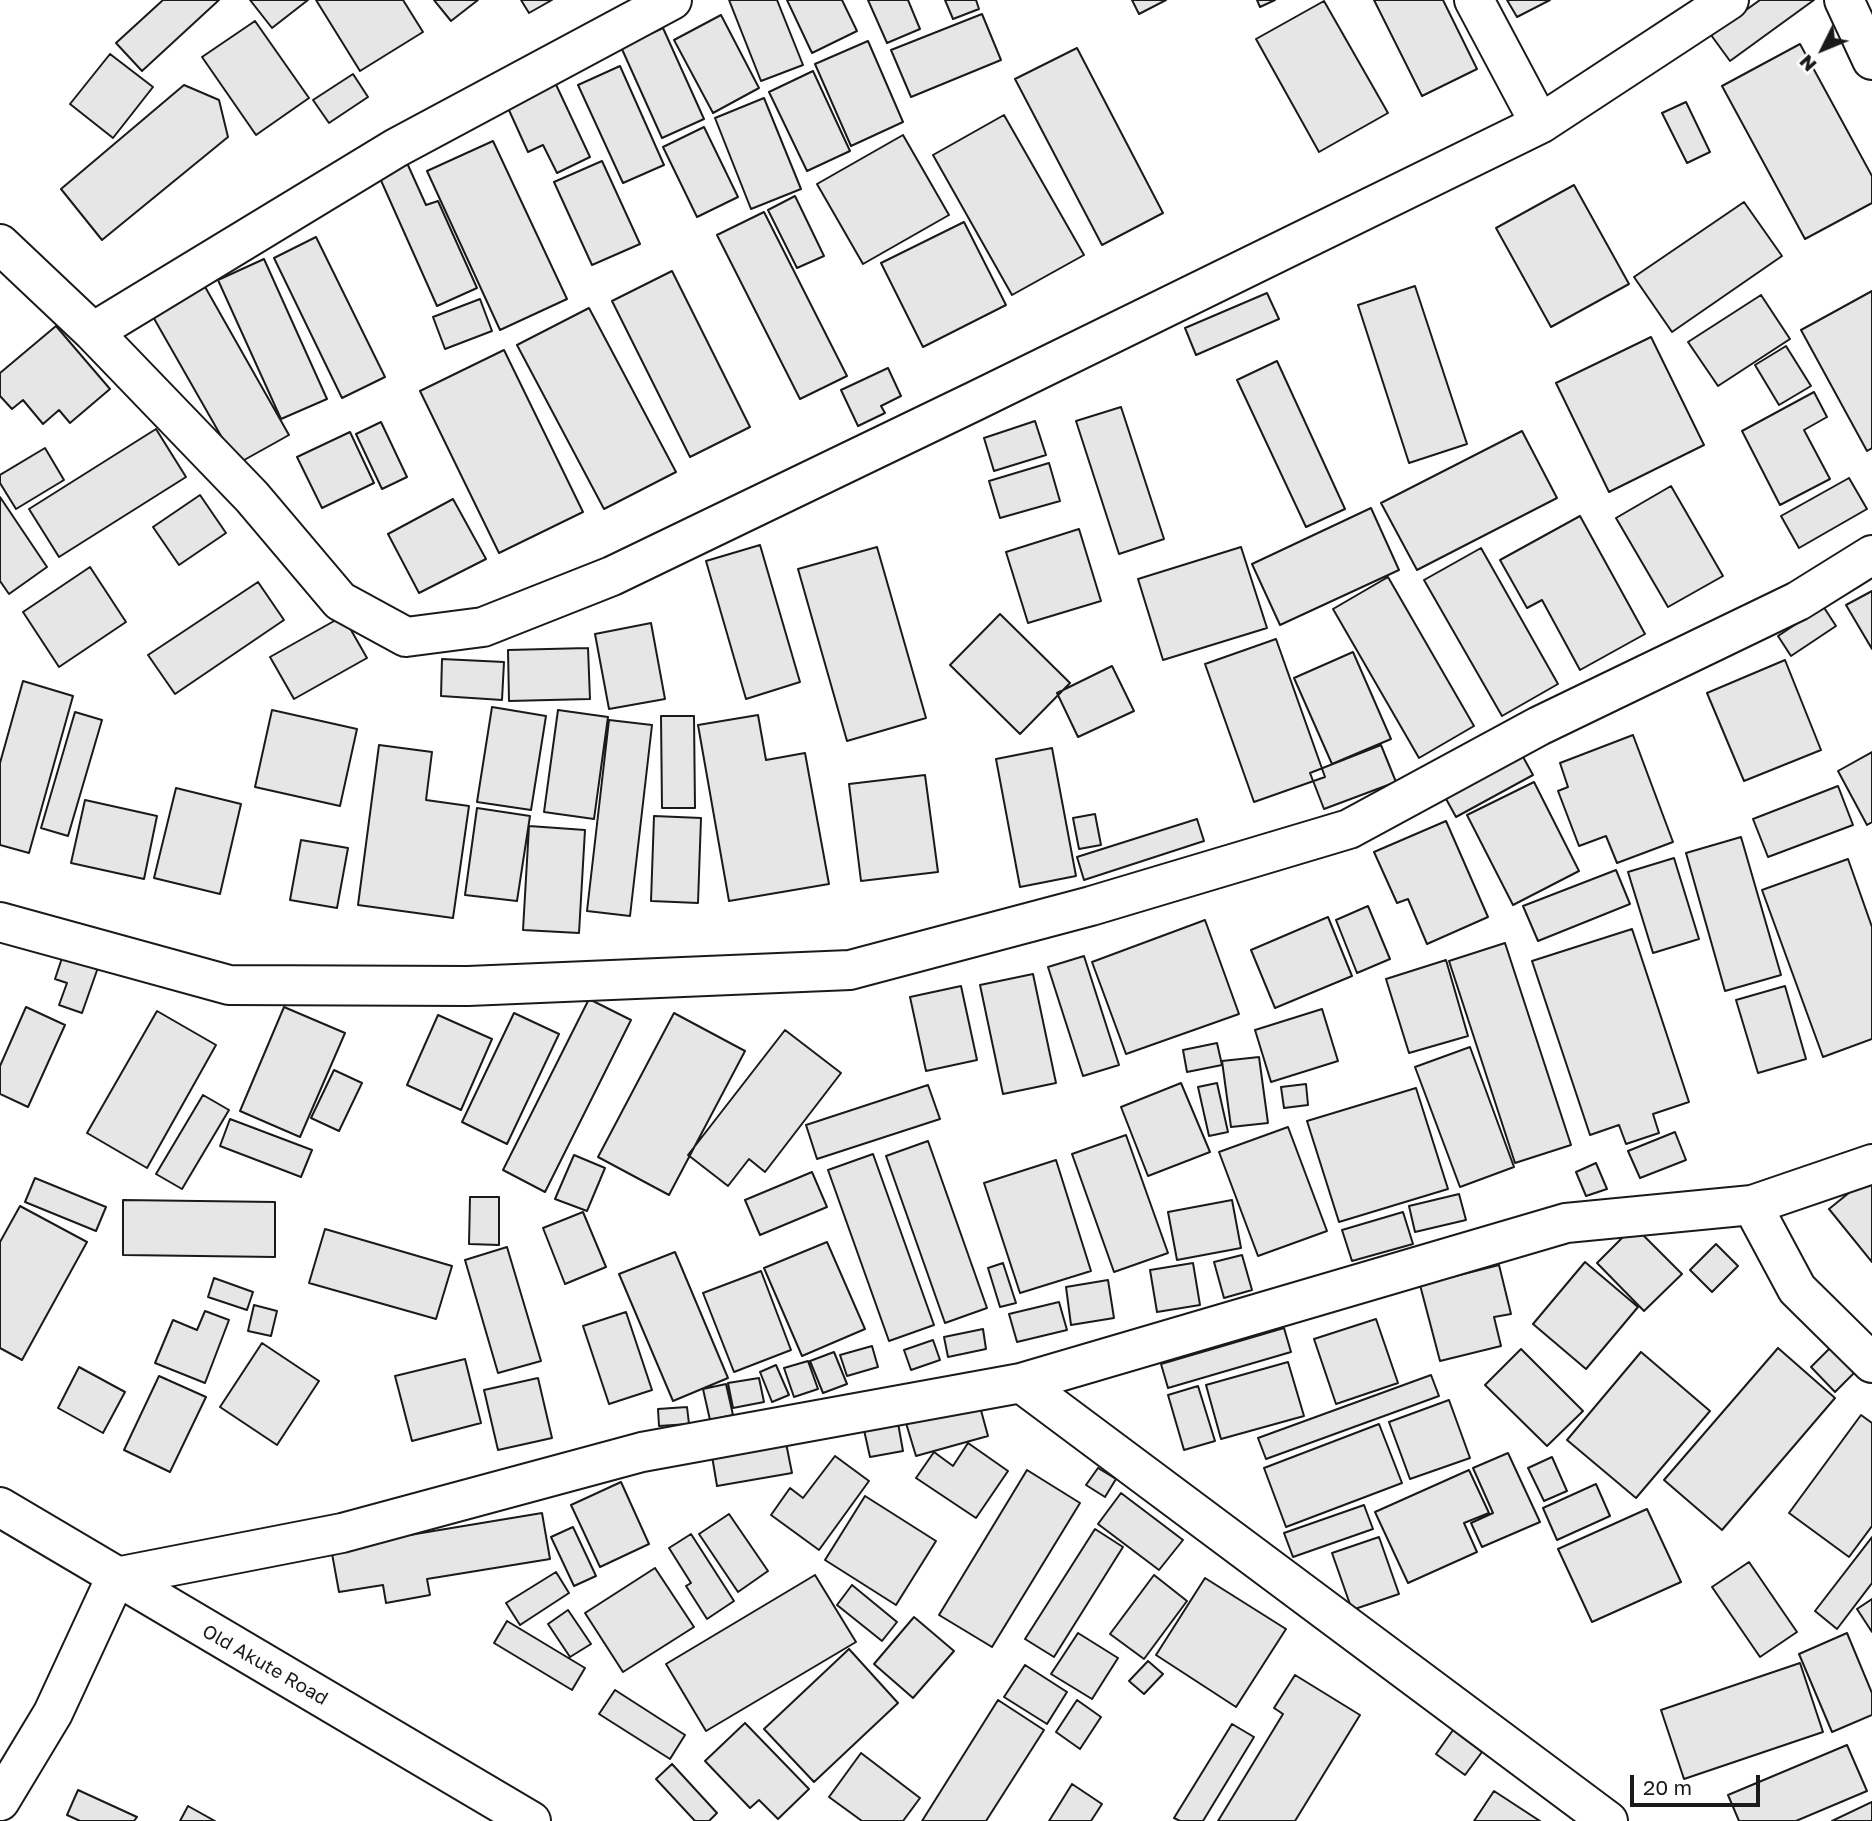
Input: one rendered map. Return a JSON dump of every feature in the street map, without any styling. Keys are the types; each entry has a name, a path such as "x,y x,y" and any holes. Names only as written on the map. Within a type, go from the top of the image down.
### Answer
{"street":[{"path":"93,332 396,148 672,0"},
{"path":"1475,0 1540,124"},
{"path":"0,244 93,332 252,497 340,601 406,637 483,627 612,576 1540,124 1729,0"},
{"path":"1844,0 1872,60"},
{"path":"0,922 229,985 468,986 850,970 1091,906 1349,829 1539,726 1798,601 1872,555"},
{"path":"0,1801 53,1713 116,1577 342,1533 642,1452 1021,1383 1566,1223 1752,1205 1872,1164"},
{"path":"1752,1205 1797,1289 1872,1363"},
{"path":"1021,1383 1608,1821"},
{"name":"Old Akute Road","path":"0,1507 531,1821"}],"building":[{"path":"163,0 219,0 142,71 116,43"},
{"path":"250,0 308,0 272,28"},
{"path":"316,0 403,0 423,32 360,71"},
{"path":"434,0 478,0 451,21"},
{"path":"521,0 552,0 529,13"},
{"path":"729,0 777,0 803,65 761,81"},
{"path":"787,0 842,0 857,31 812,53"},
{"path":"868,0 908,0 920,29 887,43"},
{"path":"945,0 976,0 979,9 953,19"},
{"path":"1132,0 1166,0 1139,14"},
{"path":"1257,0 1275,0 1260,7"},
{"path":"1374,0 1443,0 1477,69 1422,96"},
{"path":"1507,0 1550,0 1517,17"},
{"path":"1760,0 1814,0 1730,61 1711,35"},
{"path":"1324,1 1388,113 1319,152 1256,39"},
{"path":"982,14 1001,60 911,97 891,50"},
{"path":"721,15 759,88 713,113 674,40"},
{"path":"255,21 309,98 256,135 202,57"},
{"path":"663,28 704,119 662,138 621,47"},
{"path":"868,41 903,122 851,146 815,64"},
{"path":"1800,44 1872,176 1872,203 1805,239 1722,86"},
{"path":"1077,48 1163,213 1102,245 1015,79"},
{"path":"110,54 153,87 113,138 70,104"},
{"path":"620,66 664,165 623,183 578,85"},
{"path":"813,71 850,151 807,171 769,92"},
{"path":"353,74 368,97 329,123 313,100"},
{"path":"551,74 590,157 557,173 543,145 528,152 503,97"},
{"path":"184,85 219,100 228,137 102,240 61,189"},
{"path":"764,98 801,189 751,209 715,118"},
{"path":"1686,102 1710,152 1687,163 1662,113"},
{"path":"1004,115 1084,255 1012,295 933,155"},
{"path":"704,127 738,197 697,217 663,147"},
{"path":"903,135 949,215 863,264 817,184"},
{"path":"493,141 567,299 500,330 427,171"},
{"path":"602,161 640,244 592,265 554,182"},
{"path":"407,163 426,205 438,201 477,288 437,306 379,176"},
{"path":"1574,185 1629,284 1551,327 1496,228"},
{"path":"795,196 824,256 797,268 768,210"},
{"path":"1744,202 1782,256 1672,332 1634,277"},
{"path":"764,212 847,376 800,399 717,235"},
{"path":"964,222 1006,305 923,347 881,263"},
{"path":"316,237 385,377 342,398 274,258"},
{"path":"264,259 327,399 281,419 218,280"},
{"path":"672,271 750,427 690,457 612,301"},
{"path":"204,285 289,435 237,464 152,315"},
{"path":"1415,286 1467,444 1409,463 1358,305"},
{"path":"1872,291 1872,448 1867,451 1801,330"},
{"path":"1267,293 1279,319 1196,355 1185,328"},
{"path":"1761,295 1790,339 1718,386 1688,342"},
{"path":"480,299 492,331 445,349 433,317"},
{"path":"589,308 676,472 604,509 517,345"},
{"path":"56,326 110,389 70,423 59,410 43,424 23,400 12,409 0,396 0,373"},
{"path":"1651,337 1704,445 1609,492 1556,383"},
{"path":"1786,346 1811,386 1779,405 1755,365"},
{"path":"504,350 583,512 499,553 420,391"},
{"path":"1277,361 1345,509 1306,527 1237,380"},
{"path":"888,368 901,396 881,406 885,413 858,426 841,390"},
{"path":"1814,392 1827,417 1804,430 1830,479 1780,505 1742,431"},
{"path":"1121,407 1164,539 1119,554 1076,421"},
{"path":"1035,421 1046,455 994,471 984,438"},
{"path":"381,422 407,477 382,489 356,434"},
{"path":"156,429 186,477 59,557 29,509"},
{"path":"1522,431 1557,498 1417,570 1381,503"},
{"path":"350,432 374,483 322,508 297,457"},
{"path":"45,448 64,480 16,509 0,483 0,475"},
{"path":"1049,463 1060,501 1000,518 989,481"},
{"path":"1849,478 1867,509 1799,548 1781,516"},
{"path":"1671,486 1723,576 1668,607 1616,518"},
{"path":"200,495 226,533 179,565 153,527"},
{"path":"0,497 47,567 9,594 0,581"},
{"path":"453,499 486,559 419,593 388,534"},
{"path":"1371,508 1399,570 1280,625 1252,564"},
{"path":"1580,516 1645,634 1580,670 1542,600 1527,608 1500,560"},
{"path":"1079,529 1101,601 1028,623 1006,552"},
{"path":"760,545 800,682 746,699 706,561"},
{"path":"877,547 926,718 847,741 798,569"},
{"path":"1241,547 1267,628 1163,660 1138,579"},
{"path":"1481,548 1558,684 1502,716 1424,580"},
{"path":"90,567 126,622 59,667 23,612"},
{"path":"1388,577 1474,726 1419,758 1333,609"},
{"path":"258,582 284,620 175,694 148,655"},
{"path":"1872,591 1872,649 1846,605"},
{"path":"1823,606 1836,626 1791,656 1778,636"},
{"path":"1000,614 1070,683 1020,734 950,665"},
{"path":"343,616 367,658 294,699 270,657"},
{"path":"651,623 665,699 609,709 595,634"},
{"path":"1276,639 1325,777 1254,802 1205,664"},
{"path":"588,648 590,699 509,701 508,650"},
{"path":"1353,652 1391,739 1332,764 1294,678"},
{"path":"442,659 504,662 502,700 441,696"},
{"path":"1785,660 1821,750 1744,781 1707,693"},
{"path":"1112,666 1134,711 1078,737 1057,693"},
{"path":"23,681 73,696 29,853 0,845 0,763"},
{"path":"492,707 546,716 531,810 477,802"},
{"path":"272,710 357,729 340,806 255,787"},
{"path":"558,710 608,717 594,819 544,812"},
{"path":"75,712 102,720 68,836 41,828"},
{"path":"758,715 766,760 805,753 829,884 729,901 698,725"},
{"path":"661,716 694,716 695,808 662,808"},
{"path":"609,720 652,725 630,916 587,911"},
{"path":"1633,735 1673,842 1617,863 1606,836 1579,846 1558,791 1568,787 1560,763"},
{"path":"379,745 432,752 426,800 469,806 453,918 358,905"},
{"path":"1381,745 1396,782 1324,809 1310,773"},
{"path":"1052,748 1076,876 1020,887 996,759"},
{"path":"1872,752 1872,822 1867,825 1838,771"},
{"path":"1522,755 1533,775 1456,817 1445,797"},
{"path":"925,775 938,872 861,881 849,784"},
{"path":"1534,782 1579,871 1513,905 1467,815"},
{"path":"1838,786 1853,825 1768,857 1753,819"},
{"path":"176,788 241,804 220,894 154,878"},
{"path":"85,800 157,816 144,879 71,863"},
{"path":"477,808 530,816 517,901 465,895"},
{"path":"1095,814 1101,845 1079,849 1073,818"},
{"path":"654,816 701,818 698,903 651,901"},
{"path":"1197,819 1204,841 1084,880 1077,857"},
{"path":"1446,821 1488,917 1427,944 1408,899 1397,903 1374,852"},
{"path":"529,826 585,830 579,933 523,930"},
{"path":"1741,837 1781,975 1725,991 1686,853"},
{"path":"301,840 348,848 337,908 290,900"},
{"path":"1674,858 1699,939 1653,953 1628,872"},
{"path":"1848,859 1872,927 1872,1039 1823,1057 1762,890"},
{"path":"1616,870 1630,904 1538,941 1523,906"},
{"path":"1368,906 1390,959 1357,973 1336,920"},
{"path":"1328,917 1352,976 1275,1008 1251,950"},
{"path":"1205,920 1239,1014 1126,1054 1092,962"},
{"path":"1632,929 1689,1102 1653,1114 1659,1133 1626,1144 1619,1125 1590,1135 1532,961"},
{"path":"1505,943 1571,1145 1515,1163 1449,961"},
{"path":"66,946 101,959 82,1013 59,1005 67,983 55,979"},
{"path":"1084,956 1119,1065 1083,1076 1048,967"},
{"path":"1446,960 1468,1036 1409,1053 1386,979"},
{"path":"1033,974 1056,1083 1003,1094 980,985"},
{"path":"961,986 977,1060 926,1071 910,997"},
{"path":"1785,986 1806,1059 1758,1073 1736,1000"},
{"path":"589,999 631,1020 545,1192 503,1170"},
{"path":"26,1007 65,1025 28,1107 0,1094 0,1066"},
{"path":"284,1007 345,1033 300,1137 240,1111"},
{"path":"1322,1009 1338,1061 1271,1082 1255,1030"},
{"path":"157,1011 216,1045 147,1168 87,1133"},
{"path":"514,1013 559,1034 507,1144 462,1122"},
{"path":"674,1013 745,1051 669,1195 598,1157"},
{"path":"438,1015 492,1039 461,1110 407,1085"},
{"path":"785,1030 841,1073 765,1172 749,1159 728,1186 688,1155"},
{"path":"1217,1043 1222,1065 1187,1072 1183,1050"},
{"path":"1470,1047 1514,1167 1460,1187 1415,1067"},
{"path":"1259,1057 1268,1123 1231,1127 1222,1061"},
{"path":"334,1070 362,1083 339,1131 311,1118"},
{"path":"1181,1083 1210,1152 1148,1176 1121,1107"},
{"path":"1217,1083 1228,1132 1209,1136 1198,1087"},
{"path":"1306,1084 1308,1105 1284,1108 1281,1087"},
{"path":"928,1085 940,1119 817,1159 806,1125"},
{"path":"1416,1088 1448,1189 1339,1222 1307,1121"},
{"path":"203,1095 229,1110 182,1189 156,1174"},
{"path":"230,1119 312,1150 301,1177 220,1146"},
{"path":"1288,1127 1327,1231 1258,1256 1219,1152"},
{"path":"1675,1132 1686,1160 1640,1178 1628,1151"},
{"path":"1126,1135 1168,1253 1114,1272 1072,1154"},
{"path":"928,1141 987,1308 945,1323 886,1156"},
{"path":"873,1154 934,1325 889,1341 828,1170"},
{"path":"574,1155 605,1168 587,1211 555,1199"},
{"path":"1056,1160 1091,1271 1020,1293 984,1183"},
{"path":"1596,1163 1607,1189 1586,1196 1576,1172"},
{"path":"812,1172 827,1207 760,1235 745,1200"},
{"path":"1871,1175 1872,1177 1872,1262 1829,1209"},
{"path":"35,1178 106,1207 96,1231 25,1202"},
{"path":"1459,1194 1466,1220 1415,1232 1409,1206"},
{"path":"470,1197 499,1197 499,1245 469,1244"},
{"path":"123,1200 275,1202 275,1257 123,1255"},
{"path":"1232,1200 1241,1248 1177,1260 1168,1212"},
{"path":"20,1206 87,1242 22,1360 0,1348 0,1242"},
{"path":"583,1212 606,1267 565,1284 543,1228"},
{"path":"1403,1212 1413,1244 1352,1261 1342,1230"},
{"path":"1634,1226 1682,1274 1644,1311 1597,1263"},
{"path":"325,1229 452,1266 436,1319 309,1283"},
{"path":"827,1242 865,1329 802,1356 764,1268"},
{"path":"1716,1244 1738,1266 1712,1292 1690,1270"},
{"path":"507,1247 541,1361 498,1373 465,1260"},
{"path":"675,1252 728,1378 673,1401 619,1274"},
{"path":"1242,1255 1252,1290 1224,1298 1214,1262"},
{"path":"1585,1262 1638,1307 1586,1369 1533,1324"},
{"path":"1003,1263 1016,1303 1000,1307 988,1268"},
{"path":"1193,1263 1200,1305 1157,1312 1150,1270"},
{"path":"1499,1265 1511,1314 1494,1317 1501,1346 1440,1361 1420,1285"},
{"path":"761,1271 791,1350 734,1372 703,1293"},
{"path":"214,1278 253,1292 247,1310 208,1297"},
{"path":"1108,1280 1114,1318 1071,1325 1066,1287"},
{"path":"1059,1302 1067,1330 1017,1342 1009,1314"},
{"path":"254,1305 277,1311 271,1336 248,1331"},
{"path":"205,1311 229,1320 205,1383 155,1363 173,1320 197,1330"},
{"path":"626,1312 652,1390 609,1404 583,1326"},
{"path":"1376,1319 1398,1383 1336,1404 1314,1339"},
{"path":"1284,1328 1291,1352 1168,1388 1161,1364"},
{"path":"983,1329 986,1349 948,1357 944,1337"},
{"path":"1840,1338 1865,1362 1835,1392 1811,1367"},
{"path":"933,1340 940,1360 911,1370 904,1350"},
{"path":"262,1343 319,1381 277,1445 220,1407"},
{"path":"872,1346 878,1367 847,1376 840,1355"},
{"path":"1778,1348 1835,1398 1722,1530 1664,1480"},
{"path":"1521,1349 1583,1411 1547,1446 1485,1385"},
{"path":"834,1352 847,1384 823,1393 810,1361"},
{"path":"1641,1352 1710,1411 1636,1498 1567,1440"},
{"path":"465,1359 481,1423 412,1441 395,1376"},
{"path":"808,1361 818,1389 794,1397 784,1368"},
{"path":"1288,1362 1304,1416 1221,1439 1206,1385"},
{"path":"776,1365 789,1395 772,1402 760,1372"},
{"path":"79,1367 125,1392 103,1433 58,1408"},
{"path":"1431,1375 1439,1396 1266,1459 1258,1438"},
{"path":"159,1376 206,1397 170,1472 124,1450"},
{"path":"538,1378 552,1438 498,1450 484,1390"},
{"path":"759,1378 764,1402 733,1408 728,1383"},
{"path":"726,1384 733,1415 710,1420 703,1389"},
{"path":"1198,1386 1215,1441 1184,1450 1168,1395"},
{"path":"1449,1400 1470,1458 1410,1479 1389,1422"},
{"path":"979,1403 988,1436 916,1456 906,1423"},
{"path":"687,1407 689,1424 659,1426 658,1409"},
{"path":"1861,1415 1872,1423 1872,1526 1849,1557 1789,1513"},
{"path":"898,1423 903,1451 870,1457 864,1430"},
{"path":"1379,1424 1402,1483 1286,1527 1264,1468"},
{"path":"786,1443 792,1473 717,1486 712,1456"},
{"path":"968,1443 1008,1471 976,1518 916,1478 934,1452 953,1466"},
{"path":"1508,1453 1540,1522 1482,1547 1471,1523 1493,1513 1473,1468"},
{"path":"835,1456 869,1481 819,1550 771,1515 790,1488 803,1498"},
{"path":"1552,1457 1567,1491 1544,1501 1528,1468"},
{"path":"1098,1468 1116,1479 1105,1497 1086,1485"},
{"path":"1027,1470 1080,1503 992,1647 939,1615"},
{"path":"1469,1470 1489,1513 1464,1523 1477,1552 1408,1583 1375,1512"},
{"path":"621,1482 649,1544 600,1567 571,1505"},
{"path":"1596,1484 1610,1516 1557,1540 1543,1508"},
{"path":"1121,1493 1183,1540 1159,1570 1098,1524"},
{"path":"865,1496 936,1541 896,1605 825,1560"},
{"path":"1364,1505 1373,1529 1293,1557 1284,1533"},
{"path":"1647,1509 1681,1582 1592,1622 1558,1549"},
{"path":"542,1513 550,1559 427,1579 430,1595 386,1603 383,1585 339,1592 331,1548"},
{"path":"729,1514 768,1571 738,1592 699,1534"},
{"path":"573,1527 596,1576 574,1586 551,1537"},
{"path":"1095,1529 1123,1547 1054,1657 1025,1639"},
{"path":"691,1534 734,1601 707,1619 686,1586 691,1583 669,1548"},
{"path":"1379,1537 1399,1594 1352,1610 1332,1553"},
{"path":"1872,1537 1872,1583 1837,1629 1815,1611"},
{"path":"1749,1562 1797,1632 1760,1657 1712,1587"},
{"path":"655,1568 694,1627 623,1672 585,1613"},
{"path":"556,1572 569,1593 520,1625 506,1603"},
{"path":"815,1575 856,1642 706,1731 666,1664"},
{"path":"1154,1575 1187,1601 1144,1659 1110,1634"},
{"path":"1205,1578 1286,1629 1236,1707 1156,1655"},
{"path":"852,1585 897,1622 882,1641 837,1605"},
{"path":"1872,1599 1872,1632 1857,1609"},
{"path":"568,1610 591,1644 570,1657 548,1624"},
{"path":"914,1617 954,1651 913,1698 874,1664"},
{"path":"507,1621 585,1668 572,1690 494,1643"},
{"path":"1078,1633 1118,1658 1092,1699 1051,1674"},
{"path":"1847,1633 1872,1693 1872,1715 1832,1732 1799,1654"},
{"path":"849,1649 898,1703 814,1782 764,1729"},
{"path":"1148,1661 1163,1674 1144,1694 1129,1681"},
{"path":"1800,1663 1823,1732 1684,1779 1661,1710"},
{"path":"1025,1665 1067,1692 1047,1724 1004,1697"},
{"path":"1295,1675 1360,1715 1295,1821 1218,1821 1283,1714 1274,1708"},
{"path":"615,1690 685,1735 670,1759 599,1714"},
{"path":"998,1700 1044,1730 986,1821 922,1821"},
{"path":"1077,1700 1101,1717 1080,1749 1056,1732"},
{"path":"745,1723 809,1789 778,1819 759,1800 750,1808 705,1761"},
{"path":"1232,1724 1254,1737 1203,1821 1180,1821 1174,1818"},
{"path":"1453,1730 1482,1752 1465,1775 1436,1754"},
{"path":"1847,1745 1867,1791 1796,1821 1739,1821 1728,1795"},
{"path":"861,1753 920,1798 903,1821 862,1821 829,1797"},
{"path":"672,1764 717,1813 709,1821 695,1821 656,1779"},
{"path":"1072,1784 1102,1804 1091,1821 1049,1821"},
{"path":"78,1790 137,1817 134,1821 80,1821 67,1815"},
{"path":"1494,1791 1540,1821 1474,1821"},
{"path":"1872,1802 1872,1821 1832,1821"},
{"path":"188,1806 215,1821 180,1821"}]}
